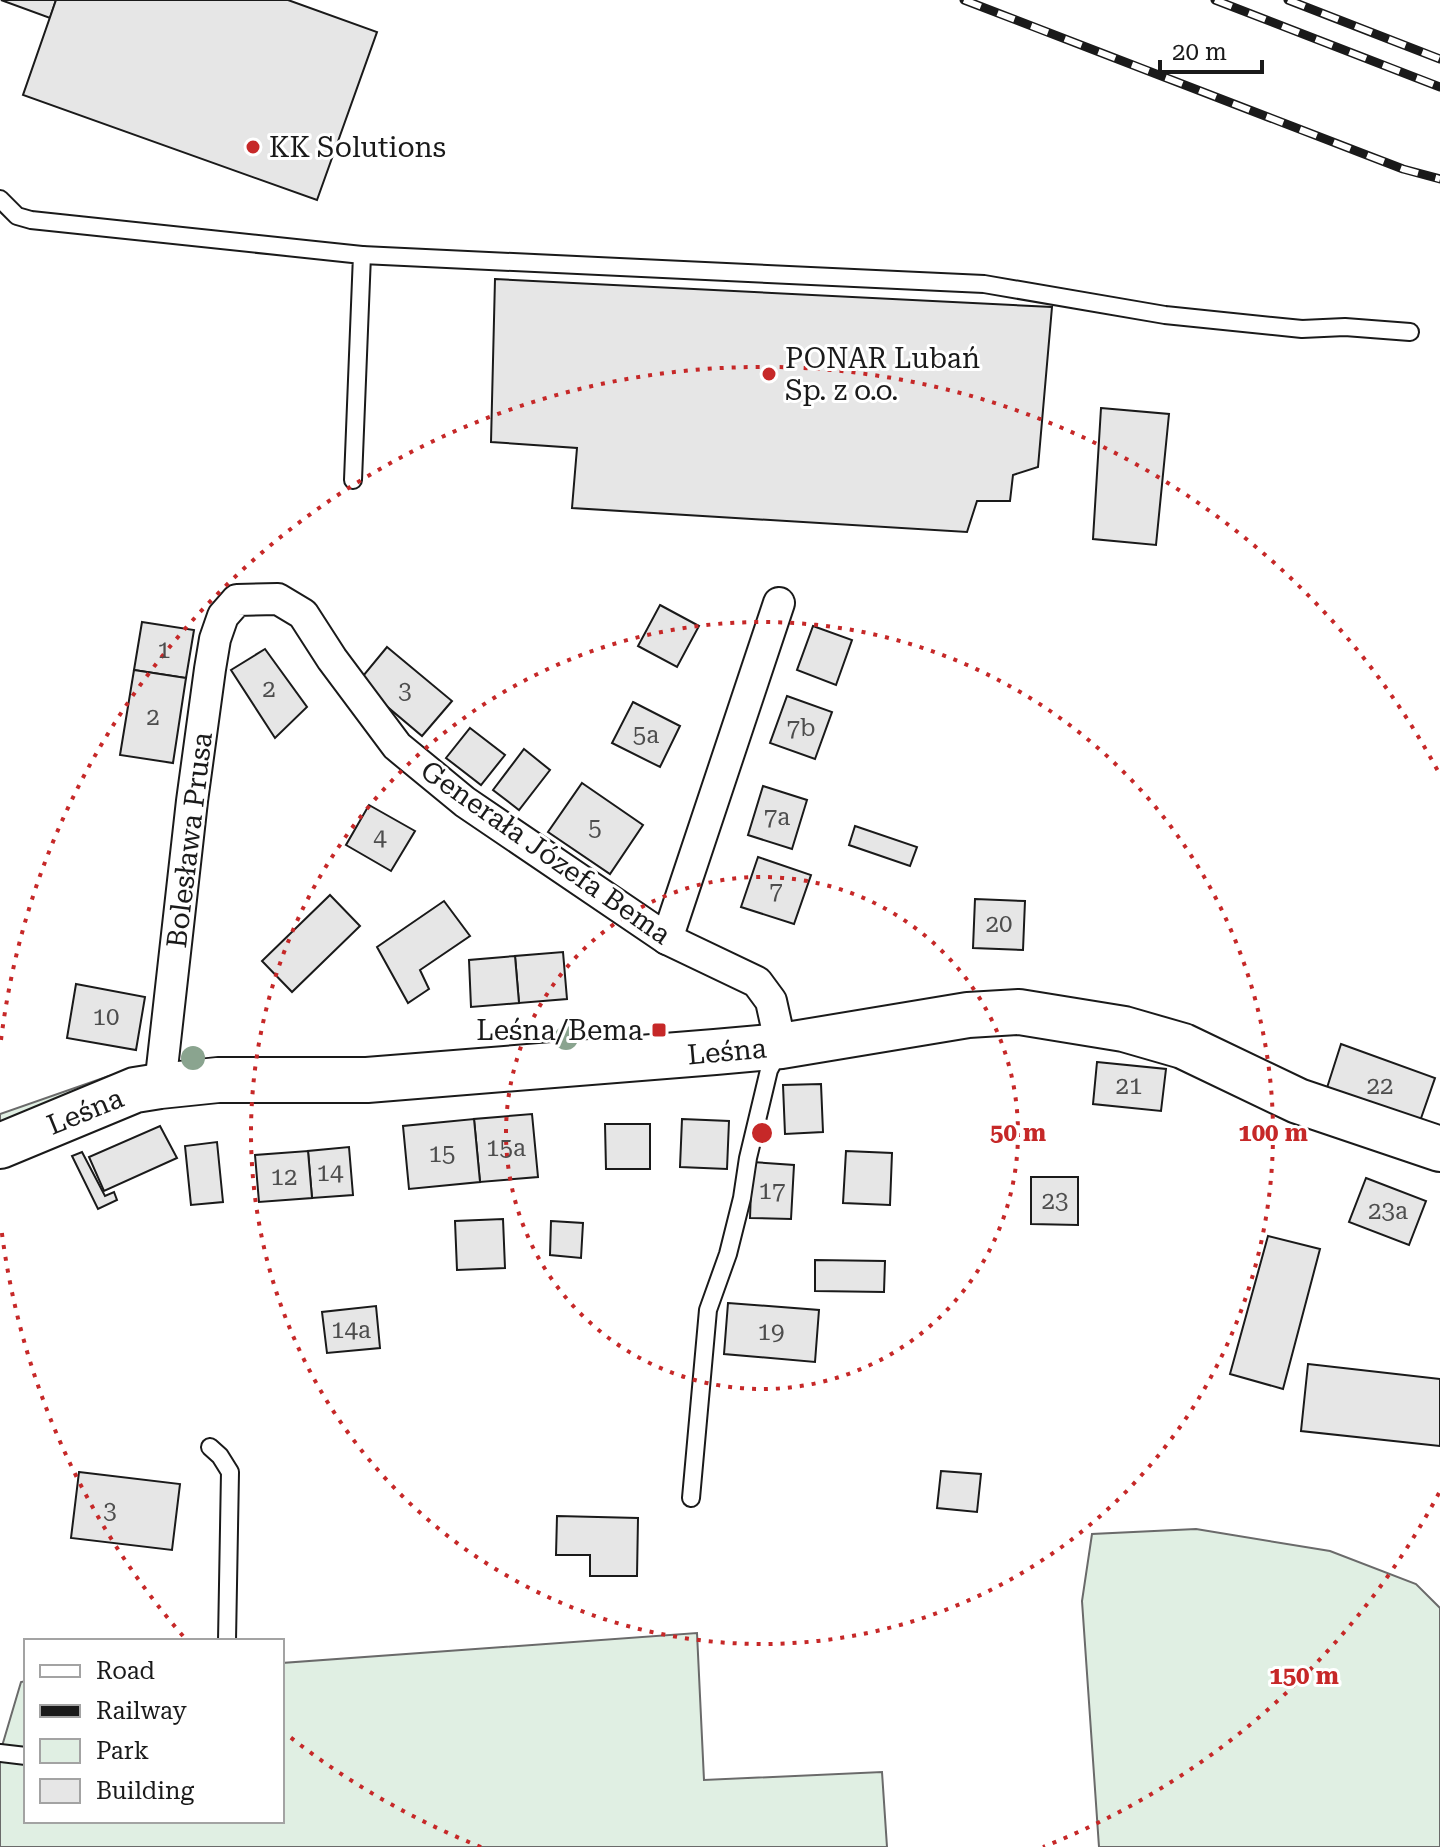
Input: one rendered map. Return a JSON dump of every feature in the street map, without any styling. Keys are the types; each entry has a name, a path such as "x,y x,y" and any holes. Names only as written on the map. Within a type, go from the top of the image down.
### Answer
{"main road":[{"name":"Leśna","path":"0,1146 135,1090 160,1086 218,1080 367,1080 781,1046 968,1015 1019,1012 1124,1029 1183,1046 1298,1101 1440,1149"}],"street":[{"name":"Generała Józefa Bema","path":"237,600 278,599 303,614 332,659 397,746 477,811 667,939 757,982 771,1001 781,1046"},
{"name":"Bolesława Prusa","path":"160,1086 210,669 223,616 237,600"},
{"path":"667,939 779,603"}],"lane":[{"path":"0,199 17,216 31,220 362,255 984,284 1165,315 1302,329 1345,327 1410,332"},
{"path":"353,480 362,255"},
{"path":"691,1498 708,1310 735,1226 769,1070 781,1046"},
{"path":"210,1447 230,1472 227,1639"},
{"path":"0,1753 24,1756"}],"green space":[{"path":"133,1071 0,1124 0,1114 109,1076"},
{"path":"1196,1529 1330,1551 1416,1584 1440,1608 1440,1847 1099,1847 1082,1601 1092,1534"},
{"path":"697,1633 704,1780 882,1772 887,1847 0,1847 0,1753 21,1682 24,1681 24,1823 284,1823 284,1663"}],"building":[{"path":"1,0 56,0 50,18"},
{"name":"KK Solutions","path":"56,0 288,0 377,32 317,200 23,95"},
{"name":"PONAR Lubań Sp. z o.o.","path":"495,279 1052,307 1038,467 1013,475 1010,501 977,501 967,532 572,508 577,448 491,442"},
{"path":"1101,408 1169,414 1156,545 1093,539"},
{"path":"660,605 699,626 677,667 638,646"},
{"path":"142,622 194,630 186,678 134,670"},
{"path":"813,626 852,640 836,685 797,670"},
{"path":"387,647 452,701 422,736 358,682"},
{"path":"265,649 307,707 275,738 231,670"},
{"path":"134,670 186,678 173,763 120,755"},
{"path":"787,696 832,712 815,759 770,743"},
{"path":"633,702 680,726 660,767 612,743"},
{"path":"470,728 505,755 481,785 446,758"},
{"path":"524,749 550,770 519,810 493,790"},
{"path":"582,783 643,825 610,874 548,832"},
{"path":"763,786 807,800 792,849 748,835"},
{"path":"369,805 415,831 391,871 346,845"},
{"path":"855,826 917,847 910,866 849,845"},
{"path":"758,857 811,875 794,924 741,907"},
{"path":"330,895 360,926 292,992 262,961"},
{"path":"975,899 1025,901 1023,950 973,948"},
{"path":"444,901 470,936 420,970 429,989 408,1003 377,947"},
{"path":"563,952 567,999 519,1003 515,956"},
{"path":"515,956 519,1003 471,1007 469,960"},
{"path":"76,984 145,997 136,1050 67,1038"},
{"path":"1341,1044 1435,1078 1419,1124 1325,1094"},
{"path":"1097,1062 1166,1069 1161,1111 1093,1104"},
{"path":"821,1084 823,1132 785,1134 783,1085"},
{"path":"532,1114 538,1177 480,1182 474,1119"},
{"path":"474,1119 480,1182 409,1189 403,1126"},
{"path":"682,1119 729,1121 727,1169 680,1167"},
{"path":"605,1124 650,1124 650,1169 606,1169"},
{"path":"160,1126 177,1158 104,1191 89,1157"},
{"path":"217,1142 223,1202 191,1205 185,1146"},
{"path":"349,1147 353,1195 312,1198 308,1151"},
{"path":"308,1151 312,1198 259,1202 255,1155"},
{"path":"846,1151 892,1153 890,1205 843,1203"},
{"path":"82,1152 105,1196 114,1192 117,1200 98,1209 72,1156"},
{"path":"752,1162 794,1165 791,1219 750,1218"},
{"path":"1031,1177 1078,1177 1078,1225 1031,1224"},
{"path":"1366,1178 1426,1201 1409,1245 1349,1222"},
{"path":"503,1219 505,1268 457,1270 455,1221"},
{"path":"551,1221 583,1223 581,1258 550,1255"},
{"path":"1268,1236 1320,1249 1283,1389 1230,1374"},
{"path":"815,1260 885,1261 884,1292 815,1291"},
{"path":"728,1303 819,1310 815,1362 724,1354"},
{"path":"376,1306 380,1348 327,1353 322,1312"},
{"path":"1308,1364 1440,1379 1440,1446 1301,1431"},
{"path":"941,1471 981,1474 977,1512 937,1508"},
{"path":"79,1472 180,1484 172,1550 71,1538"},
{"path":"557,1516 638,1518 637,1576 590,1576 590,1555 556,1555"}],"railway":[{"path":"964,0 1403,169 1440,179"},
{"path":"1215,0 1440,87"},
{"path":"1288,0 1440,59"}],"place":[{"name":"KK Solutions","path":"253,147"},
{"name":"PONAR Lubań Sp. z o.o.","path":"769,374"},
{"name":"Leśna/Bema","path":"659,1030"}]}
